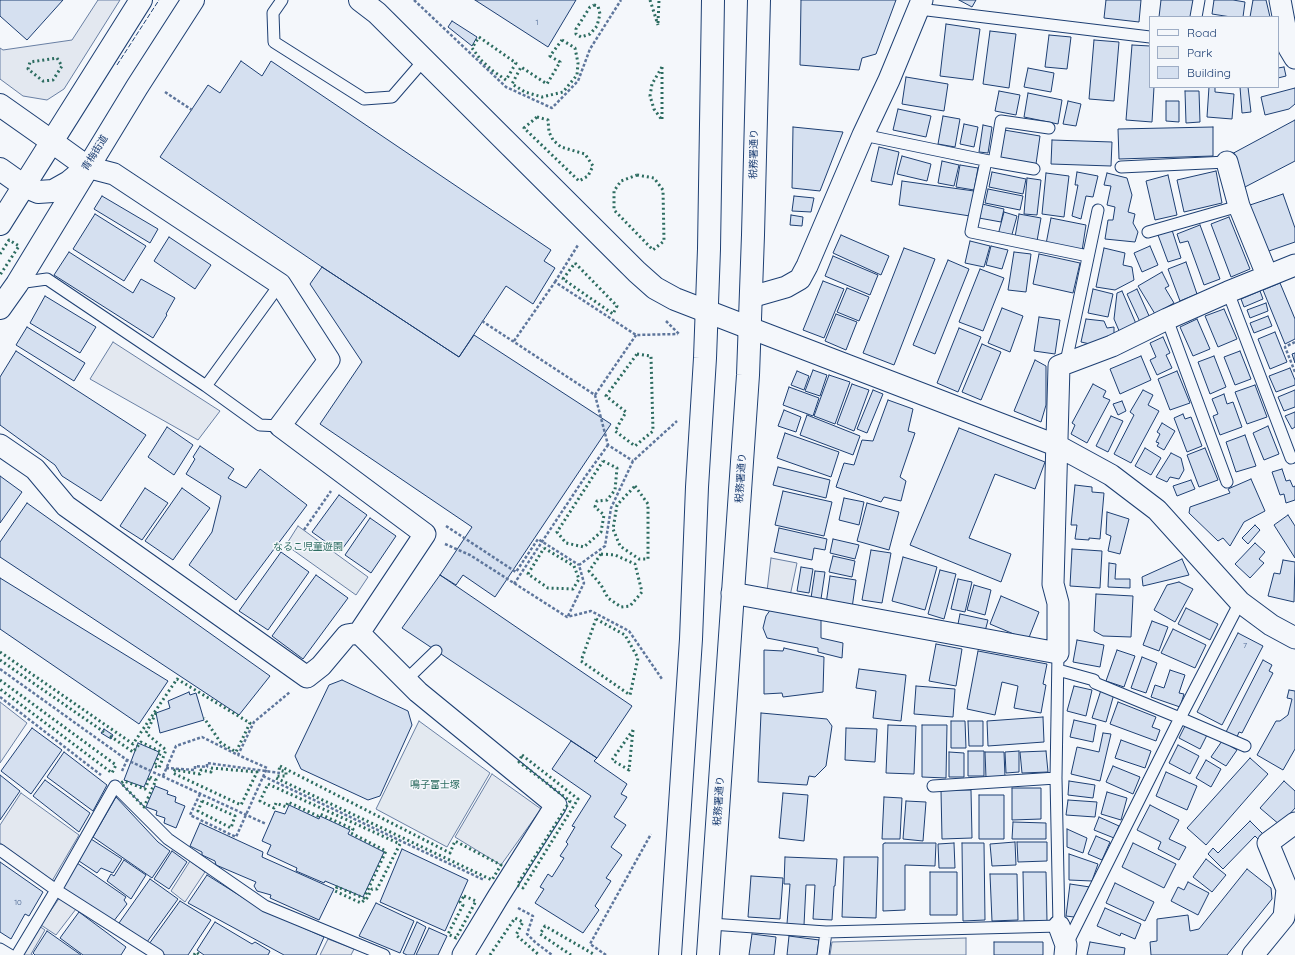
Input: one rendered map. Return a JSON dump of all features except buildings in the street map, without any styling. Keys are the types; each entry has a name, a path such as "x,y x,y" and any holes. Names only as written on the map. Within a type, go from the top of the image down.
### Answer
{"main road":[{"path":"0,224 141,0"},
{"name":"青梅街道","path":"0,308 17,284 136,87 193,0"},
{"path":"360,0 377,13 637,272 655,288 675,299 750,328"},
{"path":"670,955 691,639 697,487 705,358 713,0"},
{"name":"税務署通り","path":"708,955 748,375 759,0"},
{"path":"0,105 87,167 70,182 53,191 38,192 24,186 0,169"}],"street":[{"path":"1280,0 1287,51"},
{"path":"751,297 786,287 800,279 807,266 863,135 889,80 920,5"},
{"path":"1227,162 1239,206 1267,275"},
{"path":"0,445 35,469 66,506 307,677 321,666 347,635 359,633 425,534 280,426 329,360 280,284 114,174 87,167"},
{"path":"732,593 1058,661 1058,603 1053,584 1058,446 1059,366 1066,362 1112,346 1167,319 1228,292 1295,265"},
{"path":"750,328 1058,446 1111,475 1157,510 1240,602 1271,625 1295,638"},
{"path":"359,633 418,692 556,805 500,893 463,955"},
{"path":"1253,955 1284,917 1287,889 1268,843 1295,823"}],"lane":[{"path":"282,0 273,13 274,42 364,99 392,97 424,60"},
{"path":"1196,16 1199,0"},
{"path":"920,5 1149,37"},
{"path":"1049,128 1001,121 971,232 1088,256"},
{"path":"863,135 1034,169"},
{"path":"1121,167 1227,162"},
{"path":"1148,232 1239,206"},
{"path":"1066,362 1098,210"},
{"path":"17,284 47,279 206,386 260,425 280,426"},
{"path":"206,386 280,284"},
{"path":"1228,292 1290,458"},
{"path":"1167,319 1228,482"},
{"path":"1063,942 1240,602"},
{"path":"406,680 436,651"},
{"path":"1063,942 1056,778 1058,661 1094,680 1096,683 1245,746"},
{"path":"933,786 1056,778"},
{"path":"17,955 115,786 168,839 265,906 384,955"},
{"path":"0,850 56,890 158,955"},
{"path":"711,924 826,932 1063,942"},
{"path":"823,955 826,932"},
{"path":"0,949 10,955"}],"path":[{"path":"414,0 506,87 552,108 578,81 590,48 621,0"},
{"path":"165,92 192,110"},
{"path":"514,341 555,282 581,241"},
{"path":"555,282 636,335 678,334"},
{"path":"482,321 596,395 608,445 633,461"},
{"path":"596,395 636,335"},
{"path":"1295,342 1285,347 1295,372"},
{"path":"580,565 604,546 611,508 633,461 679,420"},
{"path":"514,584 608,445"},
{"path":"304,530 343,473"},
{"path":"567,617 584,583 580,565 538,539 516,572 435,519 425,534 470,555 567,617 591,611 629,632 662,679"},
{"path":"0,669 127,760 266,824"},
{"path":"238,755 254,722 307,677"},
{"path":"0,697 115,786"},
{"path":"163,776 176,746 202,737 267,768 266,771"},
{"path":"166,768 194,770 195,766 207,767 207,763 280,773"},
{"path":"200,794 190,815 236,837 266,771"},
{"path":"263,776 500,893 533,916 527,934 552,955"},
{"path":"606,955 590,944 651,834"}],"green space":[{"name":"なるこ児童遊園","path":"298,526 368,577 356,595 286,545"},
{"name":"鳴子富士塚","path":"419,721 490,773 447,847 376,809"},
{"path":"966,938 966,955 830,955 832,942"}],"shaded area":[{"path":"98,0 120,0 64,89 47,100 23,96 0,79 0,48 3,50 72,40"},
{"path":"113,342 220,411 198,440 90,379"},
{"path":"771,558 797,563 790,596 767,591"},
{"path":"0,702 27,723 0,763"},
{"path":"492,774 541,809 501,865 455,837"},
{"path":"21,793 79,835 52,881 0,843 0,825"},
{"path":"190,861 205,872 185,902 171,891"},
{"path":"60,897 76,909 56,935 41,925"},
{"path":"39,926 45,930 31,954 33,955 21,955"},
{"path":"328,939 354,949 351,955 320,955"}],"hedge":[{"path":"650,0 658,25"},
{"path":"658,23 659,0"},
{"path":"594,5 598,6 600,14 597,26 590,34 581,37 576,34 576,29 590,7 594,5"},
{"path":"479,37 516,63 506,80 481,60 472,48 479,37"},
{"path":"562,40 575,48 578,63 577,75 563,92 542,97 525,92 512,84 521,67 547,84 560,62 550,56 562,40"},
{"path":"57,58 62,66 53,80 43,81 28,69 30,62 57,58"},
{"path":"662,67 662,120 654,109 650,96 652,84 662,67"},
{"path":"537,117 548,120 549,132 553,140 561,147 585,154 593,166 588,176 579,181 524,128 537,117"},
{"path":"637,175 654,178 663,190 664,241 653,250 614,210 614,191 621,181 637,175"},
{"path":"0,254 9,240 19,246 0,275"},
{"path":"575,263 617,306 613,314 563,279 575,263"},
{"path":"637,354 651,356 653,431 635,446 615,431 626,412 606,396 637,354"},
{"path":"603,461 617,468 615,490 607,500 597,501 595,507 604,515 601,532 584,547 566,543 557,532 603,461"},
{"path":"635,486 648,504 648,559 639,559 620,546 613,529 617,505 635,486"},
{"path":"544,548 574,566 579,579 573,589 548,588 528,574 544,548"},
{"path":"601,554 615,555 635,564 642,592 630,606 621,607 608,598 601,585 589,571 601,554"},
{"path":"596,619 625,635 638,658 630,695 581,661 596,619"},
{"path":"0,652 133,744 177,679 250,723 236,752 221,743 204,718"},
{"path":"0,660 104,732"},
{"path":"0,680 116,765 112,773 0,689"},
{"path":"110,736 133,752 141,742 161,752 154,766 159,768 166,750 146,733 157,713"},
{"path":"633,730 629,770 612,760 633,730"},
{"path":"522,755 578,799 523,888 517,885 570,801 519,762 522,755"},
{"path":"280,766 450,853 455,841 501,865 492,880 276,778 277,776 286,776 286,772 279,770 280,766"},
{"path":"211,768 257,772 241,805 173,773 175,770 200,774 201,770 211,772 211,768"},
{"path":"150,777 156,780 144,807 121,783 124,781 145,789 150,777"},
{"path":"268,784 400,844 377,889 372,889 367,898 361,903 335,891 337,887 364,898 386,851 351,833 353,829 320,814 318,816 288,802 286,807 276,803 274,808 260,801 268,784"},
{"path":"202,801 235,816 231,828 198,811 202,801"},
{"path":"464,896 476,901 456,938 448,934 463,905 460,902 464,896"},
{"path":"490,955 515,918 523,922 516,935 539,955"},
{"path":"571,955 540,934 545,926 595,955"},
{"path":"194,955 196,952 200,955"}],"fence":[{"path":"117,65 159,0"}]}
